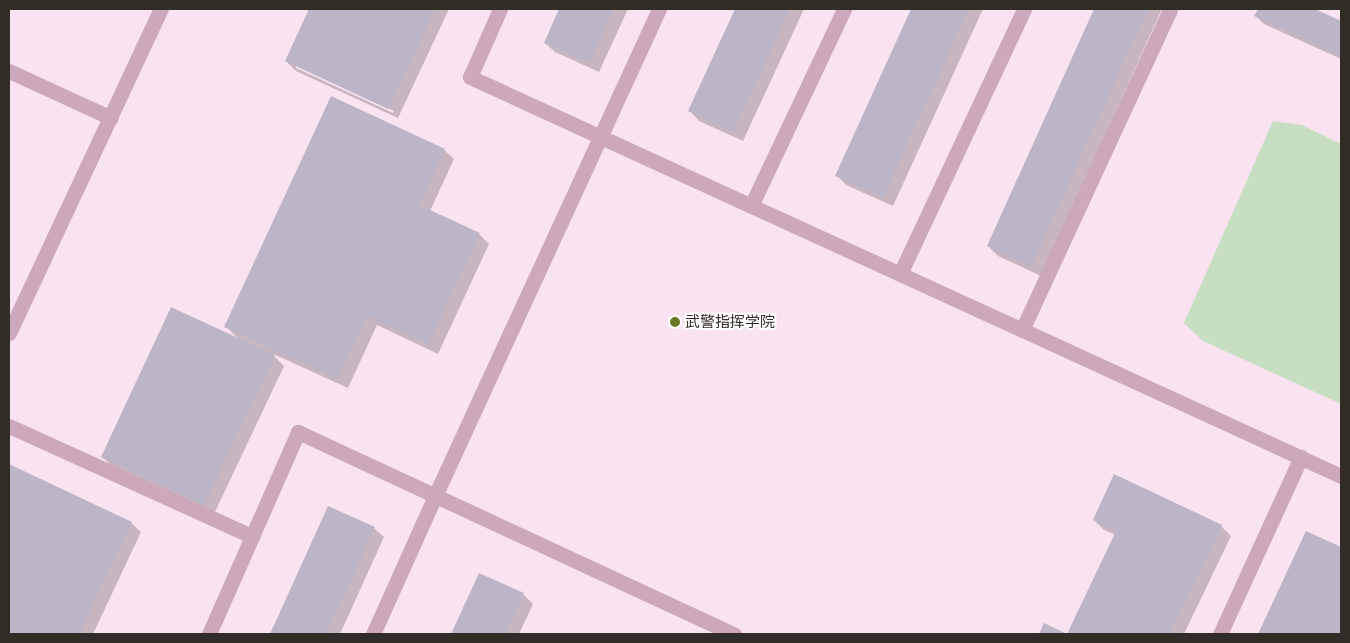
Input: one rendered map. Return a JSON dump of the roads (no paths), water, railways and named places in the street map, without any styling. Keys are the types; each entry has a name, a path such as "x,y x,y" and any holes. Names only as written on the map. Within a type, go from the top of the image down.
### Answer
{"lane":[{"path":"9,333 161,9"},
{"path":"500,9 470,77 1341,476"},
{"path":"374,634 435,496 659,9"},
{"path":"751,206 844,9"},
{"path":"900,274 1024,9"},
{"path":"1022,330 1170,9"},
{"path":"9,70 111,118"},
{"path":"9,426 252,536"},
{"path":"209,634 298,432 734,634"},
{"path":"1220,634 1301,457"}],"place":[{"name":"武警指挥学院","path":"675,322"}]}
